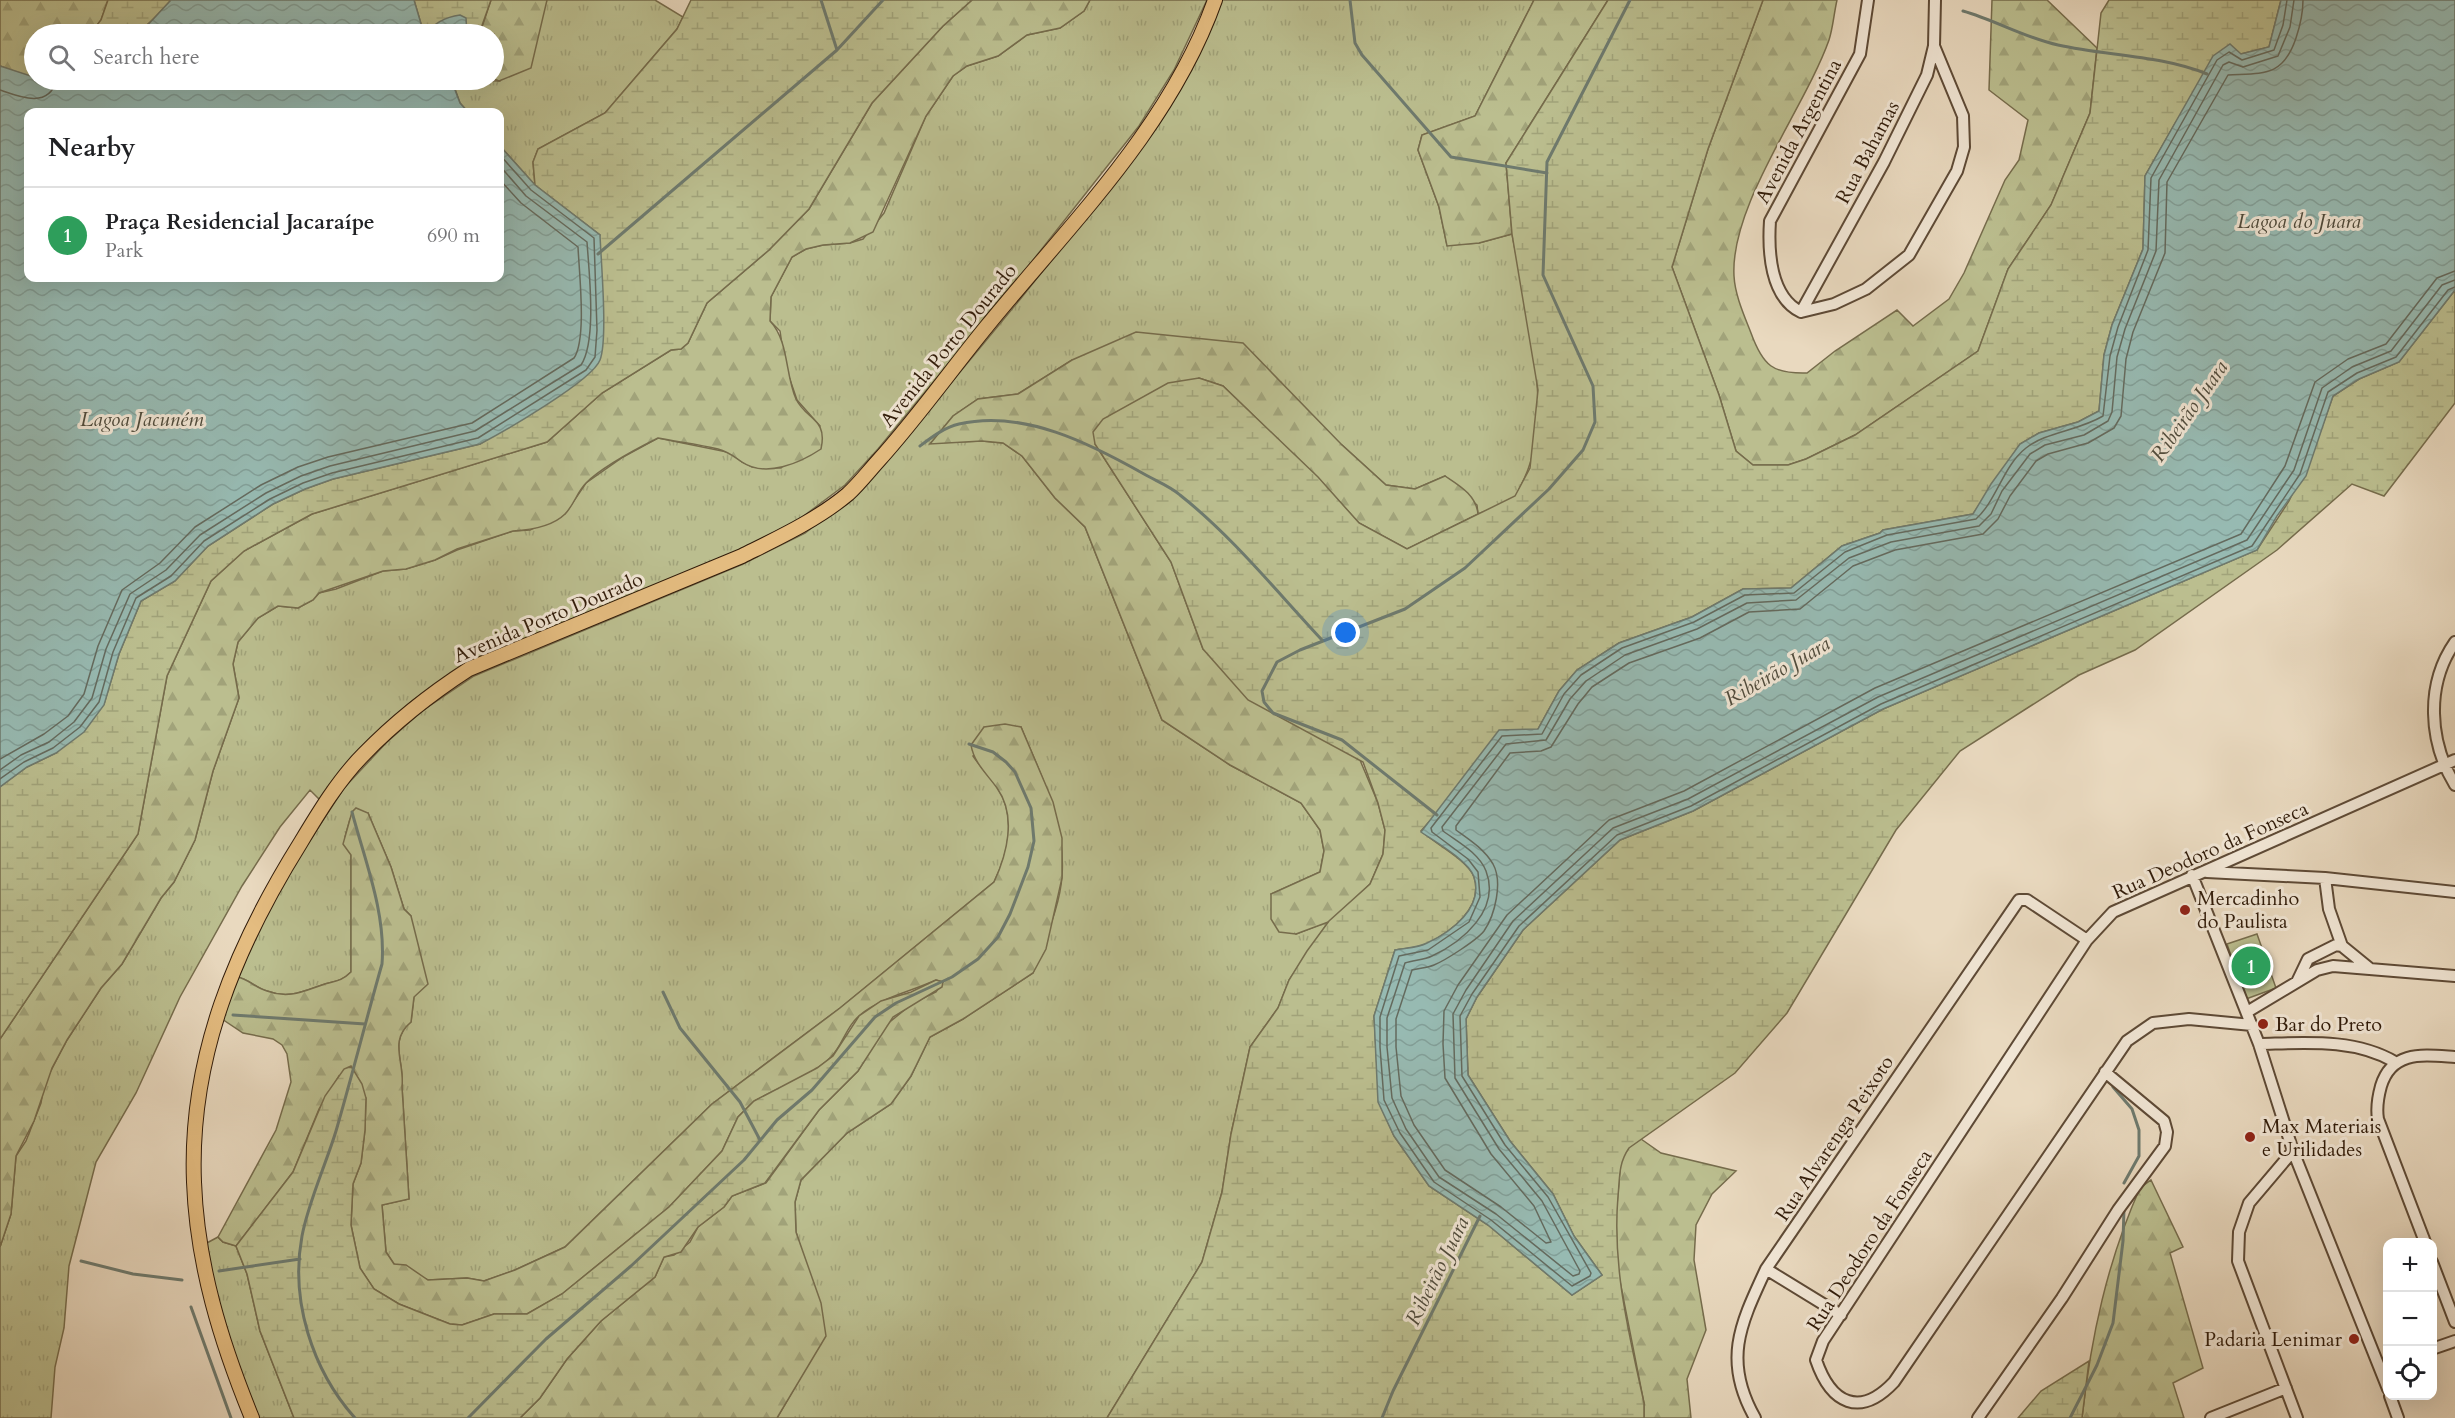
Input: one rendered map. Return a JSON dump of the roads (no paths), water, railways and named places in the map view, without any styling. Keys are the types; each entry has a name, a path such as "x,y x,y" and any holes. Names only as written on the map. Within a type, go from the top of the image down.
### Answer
{"main road":[{"name":"Avenida Porto Dourado","path":"252,1418 219,1331 208,1290 196,1217 195,1137 215,1019 225,989 238,957 265,904 314,820 363,754 433,694 469,669 742,556 784,535 849,493 901,436 986,327 1139,142 1175,86 1205,29 1215,0"}],"street":[{"name":"Avenida Argentina","path":"1801,312 1791,307 1777,284 1768,252 1770,221 1860,54 1868,0"},
{"name":"Rua Bahamas","path":"1801,312 1884,162 1927,75 1934,46 1935,0"},
{"path":"1801,312 1834,304 1866,289 1909,255 1957,171 1964,147 1963,116 1934,46"},
{"path":"2455,642 2443,664 2434,705 2438,746 2444,766 2455,785"},
{"name":"Rua Deodoro da Fonseca","path":"2252,1025 2199,1019 2152,1023 2127,1041 1894,1382 1879,1398 1863,1403 1843,1399 1830,1390 1816,1360 1823,1341 2087,940 2113,912 2455,760"},
{"path":"2383,1365 2293,1151 2259,1044 2198,874 2325,878 2455,892"},
{"path":"2325,878 2329,909 2342,946"},
{"name":"Rua Alvarenga Peixoto","path":"1755,1418 1745,1401 1737,1343 1745,1315 1766,1269 2019,900 2023,899 2087,940"},
{"path":"2297,982 2308,959 2336,945 2342,946 2369,968"},
{"path":"2247,1012 2317,970 2333,966 2455,976"},
{"path":"2259,1044 2334,1043 2383,1055 2395,1062"},
{"path":"2423,1238 2378,1119 2380,1089 2385,1073 2395,1062 2421,1057 2455,1057"},
{"path":"1978,1418 2062,1298 2118,1210 2165,1146 2167,1132 2164,1121 2105,1072"},
{"path":"2293,1151 2249,1203 2239,1232 2238,1261 2297,1418"},
{"path":"1766,1269 1841,1315"},
{"path":"2437,1273 2455,1322"},
{"path":"2437,1348 2455,1341"},
{"path":"2211,1418 2286,1388"},
{"path":"2392,1400 2398,1418"}],"water":[{"path":"171,0 414,0 421,24 149,24"},
{"name":"Lagoa do Juara","path":"2281,0 2455,0 2455,290 2399,362 2359,379 2333,396 2306,476 2277,516 2257,550 1883,709 1693,811 1620,840 1523,930 1477,997 1466,1019 1468,1075 1510,1141 1553,1194 1574,1236 1602,1275 1572,1295 1488,1225 1429,1186 1394,1136 1378,1102 1374,1016 1395,950 1423,945 1446,932 1470,909 1476,888 1474,877 1465,864 1421,832 1499,730 1538,729 1559,691 1577,670 1619,643 1692,617 1743,589 1791,588 1842,546 1883,530 1973,514 2020,444 2039,433 2078,422 2099,411 2104,355 2112,325 2143,249 2145,176 2213,56 2230,44 2241,54 2269,47"},
{"path":"460,15 466,18 466,24 437,24"},
{"name":"Lagoa Jacuném","path":"0,66 24,74 24,90 455,90 464,108 24,108 24,282 504,282 504,150 535,185 600,235 604,336 600,360 581,380 565,393 480,444 333,479 305,489 273,504 208,546 175,581 141,601 119,654 104,705 84,732 56,753 27,767 0,787"}],"waterway":[{"path":"821,0 837,50"},
{"path":"598,254 837,50 883,0"},
{"path":"1350,0 1355,43 1362,55 1451,157 1547,173"},
{"path":"1437,815 1342,740 1273,713 1264,702 1262,691 1277,662 1300,650 1405,609 1465,568 1549,489 1583,450 1595,422 1593,386 1543,275 1547,162 1630,0"},
{"path":"1963,11 2046,42 2077,49 2152,59 2207,74"},
{"path":"920,446 954,425 983,421 1007,421 1056,432 1102,451 1172,489 1199,511 1236,547 1323,641"},
{"path":"468,1418 546,1339 631,1266 744,1160 777,1120 812,1090 875,1017 896,1003 952,977 978,959 998,937 1010,914 1028,867 1034,841 1031,808 1015,772 1006,762 993,752 969,744"},
{"path":"352,812 378,906 382,964 336,1131 305,1223 299,1260 299,1285 302,1309 316,1356 340,1399 355,1418"},
{"path":"663,992 680,1028 740,1102 760,1140"},
{"path":"233,1015 365,1024"},
{"path":"2113,1087 2132,1109 2139,1130 2139,1156 2124,1183"},
{"path":"2070,1418 2097,1365 2113,1323 2123,1241 2124,1209"},
{"name":"Ribeirão Juara","path":"1382,1418 1393,1391 1480,1216"},
{"path":"219,1271 300,1259"},
{"path":"81,1261 133,1274 182,1280"},
{"path":"191,1307 231,1418"}],"place":[{"name":"Mercadinho do Paulista","path":"2185,910"},
{"name":"Praça Residencial Jacaraípe","path":"2251,966"},
{"name":"Bar do Preto","path":"2263,1024"},
{"name":"Max Materiais e Urilidades","path":"2250,1137"},
{"name":"Padaria Lenimar","path":"2354,1339"}]}
